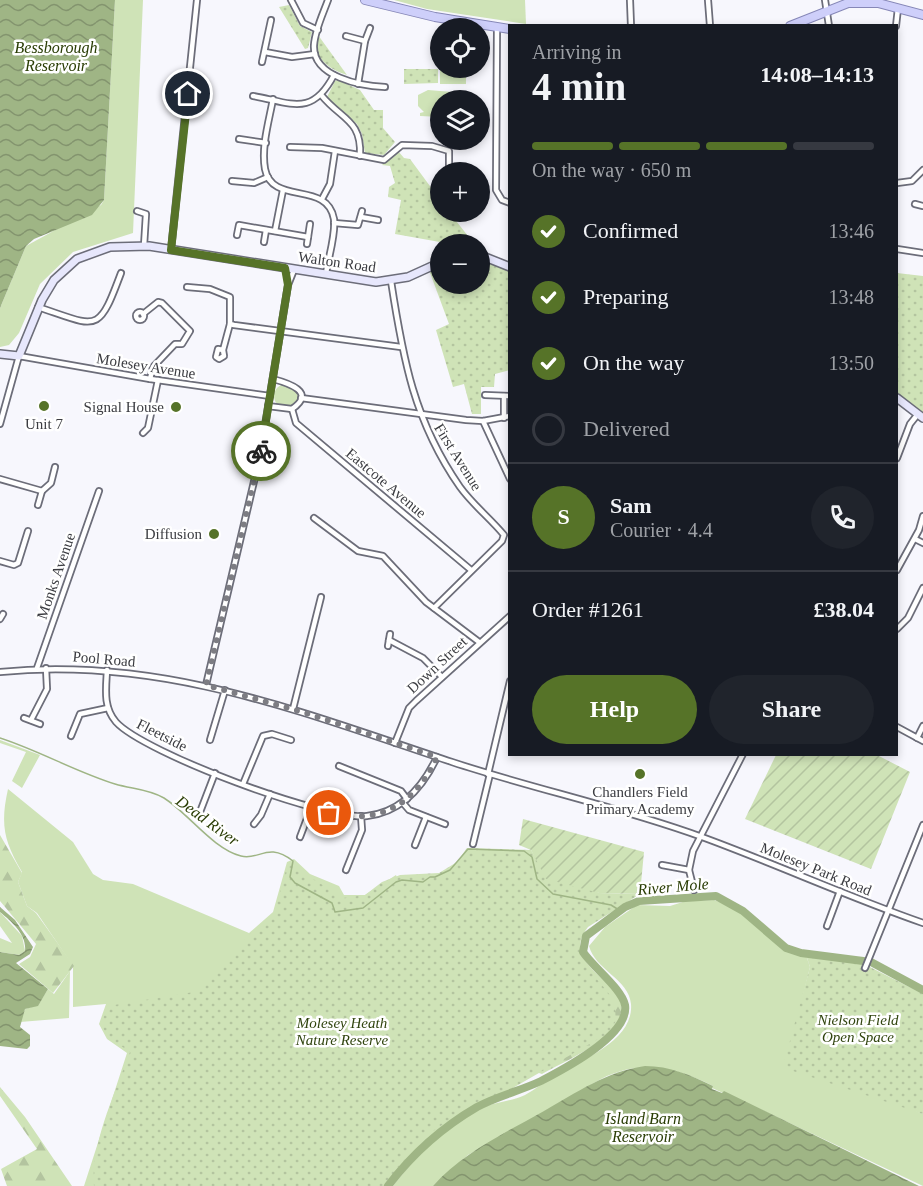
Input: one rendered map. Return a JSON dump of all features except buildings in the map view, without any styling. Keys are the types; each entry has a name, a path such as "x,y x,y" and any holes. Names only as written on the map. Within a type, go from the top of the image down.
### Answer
{"main road":[{"path":"365,0 435,17 508,29"},
{"path":"795,24 848,1 895,5 923,15"},
{"name":"Walton Road","path":"19,356 38,307 50,284 77,259 110,247 144,246 368,281 392,281 430,267"},
{"path":"490,259 508,266"},
{"path":"0,354 19,356"},
{"path":"898,399 920,416"}],"street":[{"path":"171,250 197,0"},
{"path":"291,0 303,23 318,30"},
{"path":"328,0 318,30 315,54 320,64 334,75 358,84 384,87"},
{"path":"630,0 632,24"},
{"path":"708,0 710,24"},
{"path":"825,0 828,24"},
{"path":"895,5 896,24"},
{"path":"262,62 266,52 271,20"},
{"path":"358,84 365,41 370,28"},
{"path":"497,28 496,190 502,200 508,202"},
{"path":"346,36 365,41"},
{"path":"266,52 292,57 315,54"},
{"path":"253,96 303,104 322,96 334,75"},
{"path":"322,96 356,128 361,140 360,156"},
{"path":"273,99 266,143 265,167 268,177 283,190 322,199 328,205 334,223 326,276"},
{"path":"239,139 266,143"},
{"path":"290,147 334,151 384,160 396,148 406,144 443,148 449,152 450,162"},
{"path":"322,199 330,184 334,151"},
{"path":"898,183 912,181 923,170"},
{"path":"232,181 254,183 268,177"},
{"path":"275,231 283,190"},
{"path":"915,204 923,206"},
{"path":"137,211 146,214 144,246"},
{"path":"334,223 355,226 360,223 362,211"},
{"path":"361,217 378,220"},
{"path":"307,244 310,224"},
{"path":"237,235 239,225 308,237"},
{"path":"264,242 266,230"},
{"path":"898,249 923,253"},
{"path":"285,268 288,285"},
{"path":"206,685 260,456 288,285 294,270"},
{"path":"38,307 85,323 95,321 106,312 121,273"},
{"name":"First Avenue","path":"392,281 401,347 419,414 430,439 462,489 504,535 502,542 434,608"},
{"path":"187,287 210,290 230,297 230,324 223,350"},
{"path":"143,314 158,302 162,303 190,331 182,344 175,344 153,367 150,379"},
{"path":"230,324 401,347"},
{"path":"0,424 19,356"},
{"name":"Molesey Avenue","path":"19,356 150,379 270,396"},
{"path":"143,433 148,428 158,380"},
{"path":"268,406 292,409 298,405 301,398 299,389 293,384 273,380"},
{"path":"485,395 507,396 504,417"},
{"path":"301,398 483,421 508,416"},
{"name":"Eastcote Avenue","path":"292,409 296,423 471,570"},
{"path":"898,455 910,424 920,416"},
{"path":"483,421 508,475"},
{"path":"38,505 42,491 51,483 55,467"},
{"path":"0,479 42,491"},
{"name":"Monks Avenue","path":"37,668 99,491"},
{"path":"898,568 915,539 923,516"},
{"path":"314,518 358,551 383,556 434,608 479,642"},
{"path":"0,561 14,565 18,563 28,531"},
{"path":"915,539 923,543"},
{"path":"898,628 908,618 923,588"},
{"path":"293,709 321,597"},
{"name":"Down Street","path":"395,743 409,708 508,618"},
{"path":"388,646 390,637 424,658 442,677"},
{"name":"Pool Road","path":"0,672 37,668 107,670 206,685 293,709 437,757"},
{"path":"31,720 47,689 46,668"},
{"path":"71,736 80,714 108,708 105,697 107,670"},
{"path":"210,740 225,690"},
{"path":"473,844 508,690"},
{"name":"Fleetside","path":"108,708 115,721 135,737 243,784 311,808 342,816 386,812 405,801 424,782 437,757"},
{"path":"24,718 40,724"},
{"path":"898,728 920,739 923,726"},
{"path":"243,784 263,736 272,734 291,740"},
{"path":"694,890 689,870 690,860 742,756"},
{"name":"Molesey Park Road","path":"437,757 700,836 887,911 923,923"},
{"path":"339,766 401,791 410,810 445,824"},
{"path":"200,812 215,773"},
{"path":"254,824 261,815 270,794"},
{"path":"300,837 311,808"},
{"path":"346,870 362,830 361,816"},
{"path":"415,845 426,817"},
{"path":"865,967 923,825"},
{"path":"662,865 689,870"},
{"path":"827,926 840,891"}],"green space":[{"path":"115,0 143,0 133,233 73,252 40,284 19,333 9,345 0,347 0,308 26,246 101,205 104,200"},
{"path":"394,0 525,0 526,24 490,18 427,9"},
{"path":"289,5 300,26 312,32 308,48 305,49 279,7"},
{"path":"318,35 347,75 328,66 319,56 316,43"},
{"path":"404,69 430,69 430,78 438,78 438,83 404,84"},
{"path":"440,78 466,78 466,84 440,84"},
{"path":"338,80 360,90 374,110 383,110 383,128 395,142 384,155 365,153 362,134 357,124 327,97 335,81"},
{"path":"430,90 430,116 420,116 420,113 424,112 418,106 418,95"},
{"path":"398,151 404,158 410,159 430,186 430,222 457,222 466,234 430,234 430,240 395,234 401,200 388,197 389,187 395,183 390,166 382,165"},
{"path":"490,264 508,270 508,371 495,374 494,387 481,387 481,414 472,414 464,384 453,387 436,330 449,324 438,294 490,294"},
{"path":"898,273 923,276 923,414 898,394"},
{"path":"286,384 294,388 298,396 294,404 286,408 278,404 274,396 278,388"},
{"path":"0,740 40,755 22,788 12,781 26,752 0,743"},
{"path":"776,756 879,756 910,772 871,869 745,819"},
{"name":"Molesey Heath Nature Reserve","path":"8,789 73,842 93,874 103,880 133,884 249,933 273,912 287,862 294,859 310,874 339,886 344,895 365,895 396,875 477,1086 485,1100 422,1143 385,1186 84,1186 127,1053 107,1039 99,1024 106,1004 73,1007 73,966 37,913 27,906 18,882 22,872 11,851 5,832 4,813"},
{"path":"523,819 644,852 640,894 599,893 546,879 531,850 519,845"},
{"path":"0,835 22,873 18,882 27,906 36,913 74,966 53,993 19,964 30,957 36,944 0,901"},
{"name":"Molesey Heath Nature Reserve","path":"467,848 531,850 536,858 599,893 640,894 588,927 582,937 580,947 586,965 614,1003 616,1021 607,1034 499,1096 473,1103 422,1139 383,1186 94,1186 96,1153 100,1136 130,1052 108,1037 101,1024 108,1006 200,991 249,935 274,913 288,863 343,898 365,895 382,882 400,875 439,873 457,862"},
{"path":"714,900 746,916 789,952 806,955 810,967 788,1056 923,1114 923,1186 712,1088 713,1086 699,1079 671,1070 644,1067 630,1069 601,1079 468,1155 433,1186 393,1186 421,1154 453,1125 483,1107 525,1095 604,1048 624,1029 630,1017 629,995 598,962 589,946 605,927 637,905 670,906 686,901"},
{"path":"0,912 22,936 25,951 19,955 0,952 0,938 12,943 0,926"},
{"path":"578,951 593,971 616,992 621,1006 619,1019 611,1031 599,1042 542,1074 536,1072"},
{"name":"Nielson Field Open Space","path":"806,955 866,965 923,994 923,1114 793,1071 784,1063 810,967"},
{"path":"70,971 69,1018 20,1022 25,1009 38,1005 48,989 54,994"},
{"path":"0,1087 25,1117 72,1186 7,1186 1,1169 37,1149 0,1096"}],"water":[{"name":"Bessborough Reservoir","path":"0,0 115,0 104,200 92,215 34,239 26,246 0,308"},
{"path":"0,907 15,920 33,947 30,954 16,963 48,989 38,1006 25,1009 20,1027 30,1035 30,1046 27,1049 0,1046 0,952 19,955 25,951 25,945 21,934 0,912"},
{"name":"Island Barn Reservoir","path":"645,1066 671,1069 696,1078 713,1086 712,1089 722,1093 724,1091 919,1186 433,1186 471,1153 500,1135 592,1084 618,1073"}],"waterway":[{"name":"Dead River","path":"0,738 101,779 158,795 173,805 211,839 231,852 248,857 270,852 284,855 293,861 290,877 295,883 332,903 335,912 363,908 396,882 402,880 423,882 450,870 468,849 524,851 532,857 537,879 553,894 611,905 619,910"},
{"name":"River Mole","path":"388,1186 418,1152 464,1115 485,1103 533,1085 565,1068 594,1050 617,1028 624,1016 623,999 583,952 586,936 625,907 639,901 716,896 743,911 786,948 801,953 871,962 923,990"}],"way so far":[{"path":"261,451 206,685 306,713 437,757 430,773 417,791 403,803 386,812 367,816 342,816 329,813"}],"place":[{"name":"Unit 7","path":"44,406"},
{"name":"Signal House","path":"176,407"},
{"name":"Diffusion","path":"214,534"},
{"name":"Chandlers Field Primary Academy","path":"640,774"}],"route":[{"path":"188,94 171,250 285,268 288,285 282,332 261,451"}]}
